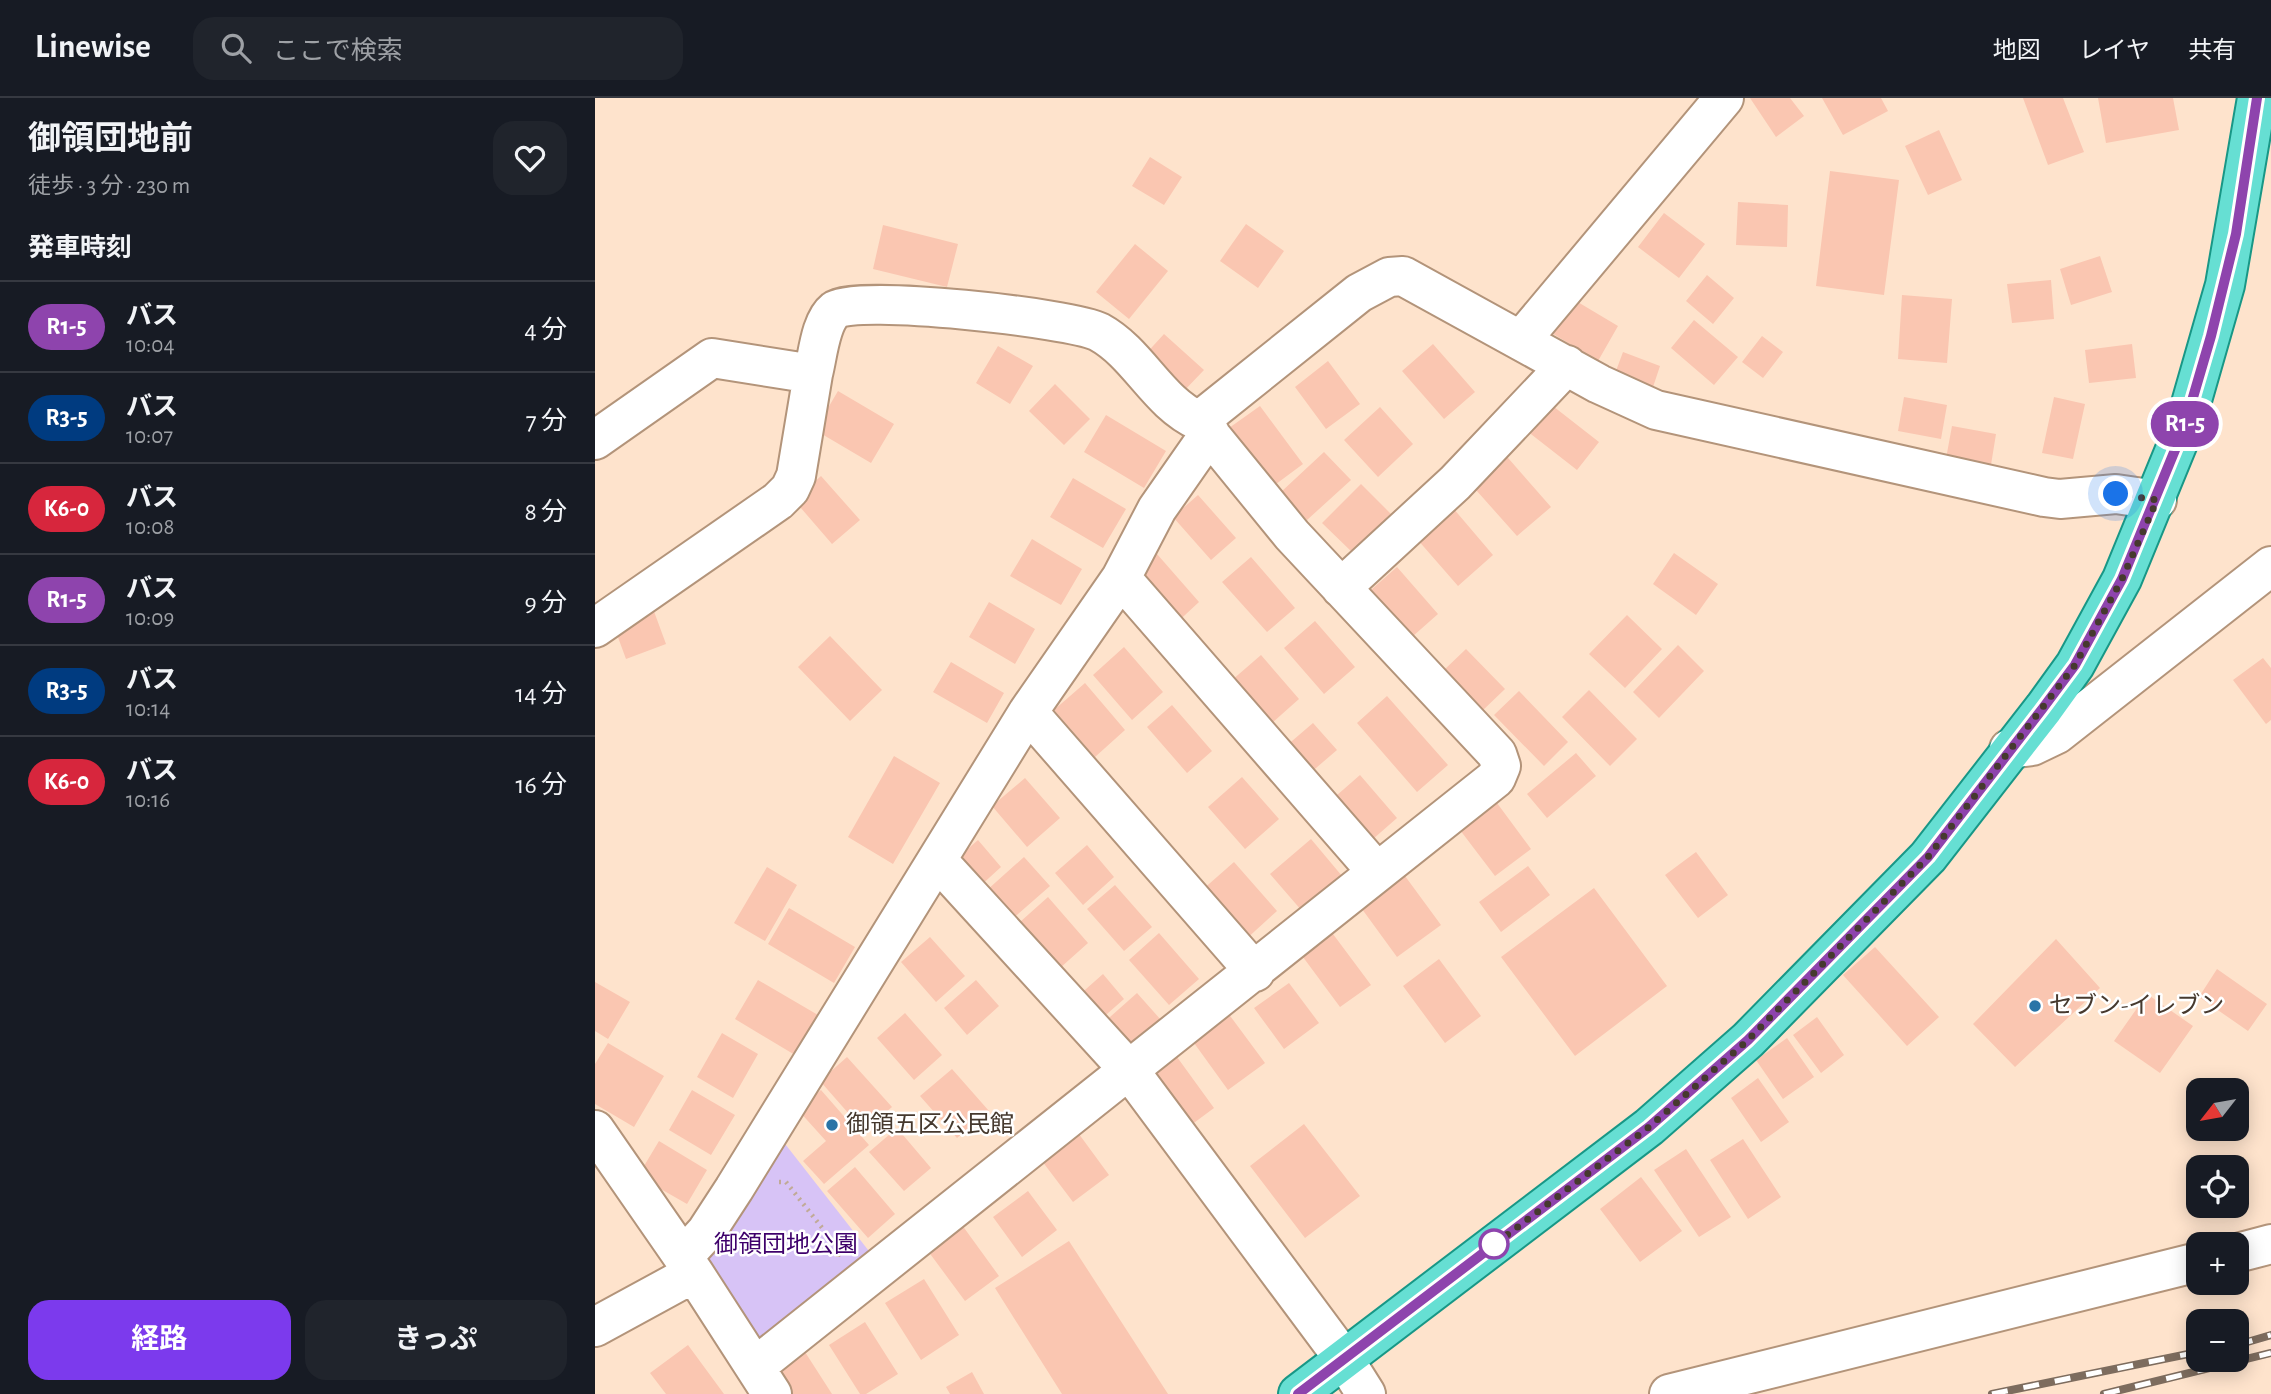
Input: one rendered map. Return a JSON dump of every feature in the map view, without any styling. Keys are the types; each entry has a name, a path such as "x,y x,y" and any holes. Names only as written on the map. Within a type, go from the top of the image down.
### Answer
{"main road":[{"path":"1298,1394 1649,1127 1748,1040 1928,857 2075,665 2122,579 2157,500 2184,428 2236,234 2257,98"}],"street":[{"path":"1522,339 1724,98"},
{"path":"595,1326 688,1265 1028,712 1121,578 1204,427 1359,293 1389,277 1403,276 1629,399 1656,410 2044,497 2060,499 2116,494 2157,500"},
{"path":"595,628 778,501 790,489 796,476 813,374 827,319 837,308 852,305 916,307 1052,319 1087,326 1103,334 1131,358 1176,407 1204,427 1292,535 1497,754 1501,766 1496,778 1129,1070 764,1380 595,1130"},
{"path":"595,440 712,358 813,374"},
{"path":"1341,588 1455,483 1567,365"},
{"path":"2008,750 2032,746 2057,734 2271,566"},
{"path":"1121,578 1377,872"},
{"path":"1028,712 1255,972"},
{"path":"938,861 1129,1070 1344,1359 1366,1394"},
{"path":"2249,1250 2271,1244"},
{"path":"1669,1394 2186,1265"}],"path":[{"path":"773,1185 786,1182 838,1248 837,1260"}],"green space":[{"name":"御領団地公園","path":"782,1140 872,1255 760,1348 701,1259"}],"building":[{"path":"1750,98 1790,98 1804,116 1776,137"},
{"path":"1822,98 1881,98 1888,111 1843,135"},
{"path":"2023,98 2063,98 2084,152 2048,165"},
{"path":"2098,98 2173,98 2179,130 2106,143"},
{"path":"1939,130 1962,180 1928,195 1905,146"},
{"path":"1150,157 1182,177 1164,205 1132,186"},
{"path":"1830,171 1899,180 1884,295 1816,286"},
{"path":"1738,202 1788,205 1787,247 1736,245"},
{"path":"1664,213 1705,244 1679,278 1638,247"},
{"path":"1246,224 1284,251 1258,288 1220,261"},
{"path":"883,225 958,244 947,287 873,269"},
{"path":"1135,244 1168,271 1129,319 1096,292"},
{"path":"2100,256 2112,292 2071,305 2060,269"},
{"path":"1707,275 1734,298 1713,324 1686,301"},
{"path":"2051,280 2054,319 2012,323 2007,284"},
{"path":"1566,295 1618,326 1598,361 1545,329"},
{"path":"1902,295 1952,299 1947,363 1898,359"},
{"path":"1694,320 1738,357 1714,385 1671,348"},
{"path":"1164,334 1204,370 1181,394 1142,358"},
{"path":"1762,336 1783,352 1763,378 1742,362"},
{"path":"1433,344 1475,392 1444,419 1402,371"},
{"path":"2132,344 2136,378 2089,383 2085,350"},
{"path":"998,346 1033,366 1010,404 976,383"},
{"path":"1623,352 1660,366 1651,393 1613,379"},
{"path":"1328,361 1360,404 1326,429 1295,387"},
{"path":"1055,384 1090,419 1064,445 1029,411"},
{"path":"838,391 894,424 871,463 815,430"},
{"path":"1904,397 1947,405 1941,439 1898,431"},
{"path":"2054,397 2085,404 2073,459 2042,453"},
{"path":"1549,403 1599,442 1577,470 1527,431"},
{"path":"1260,406 1303,464 1272,487 1229,428"},
{"path":"1380,407 1413,444 1378,477 1344,440"},
{"path":"1106,415 1166,451 1144,488 1084,452"},
{"path":"1952,426 1996,434 1990,471 1945,464"},
{"path":"1502,451 1551,507 1517,536 1468,481"},
{"path":"1324,452 1351,480 1307,520 1281,492"},
{"path":"821,476 860,520 832,544 794,500"},
{"path":"1073,478 1126,509 1103,548 1050,517"},
{"path":"1361,484 1392,515 1354,554 1322,523"},
{"path":"1198,495 1236,538 1211,560 1173,517"},
{"path":"1453,508 1493,555 1458,586 1417,539"},
{"path":"1032,539 1082,569 1061,605 1010,576"},
{"path":"1674,553 1718,584 1696,615 1653,584"},
{"path":"1157,554 1199,602 1171,628 1129,579"},
{"path":"1251,557 1295,608 1267,632 1222,582"},
{"path":"1397,567 1438,614 1404,644 1363,597"},
{"path":"989,602 1035,629 1015,664 969,637"},
{"path":"652,606 666,644 626,659 612,621"},
{"path":"1627,615 1662,649 1625,688 1589,654"},
{"path":"1315,621 1355,667 1324,694 1284,648"},
{"path":"830,636 882,690 850,721 798,667"},
{"path":"1678,645 1704,671 1659,718 1633,692"},
{"path":"1124,647 1163,692 1132,720 1093,675"},
{"path":"1466,649 1505,689 1481,712 1443,671"},
{"path":"1261,655 1299,699 1263,731 1224,687"},
{"path":"2263,658 2271,668 2271,720 2266,724 2233,680"},
{"path":"951,662 1004,693 987,723 933,692"},
{"path":"1085,683 1125,730 1095,757 1054,710"},
{"path":"1589,690 1637,739 1610,766 1562,717"},
{"path":"1519,691 1568,742 1544,766 1494,715"},
{"path":"1387,696 1448,765 1417,792 1357,723"},
{"path":"1172,705 1212,751 1187,773 1147,727"},
{"path":"1313,723 1337,750 1309,774 1285,747"},
{"path":"1576,753 1596,776 1547,818 1527,794"},
{"path":"894,756 940,783 893,864 848,837"},
{"path":"1360,775 1397,818 1365,846 1328,803"},
{"path":"1242,777 1279,819 1245,849 1208,807"},
{"path":"1025,778 1060,818 1027,847 992,806"},
{"path":"1497,803 1531,849 1495,876 1460,830"},
{"path":"1311,839 1342,876 1302,911 1270,874"},
{"path":"978,840 1001,867 978,888 954,861"},
{"path":"1087,845 1114,877 1083,905 1055,873"},
{"path":"1696,852 1728,895 1698,918 1665,875"},
{"path":"1024,857 1050,886 1011,920 986,891"},
{"path":"1234,862 1277,911 1244,941 1201,891"},
{"path":"1528,866 1550,895 1501,932 1479,902"},
{"path":"767,867 797,885 765,941 734,923"},
{"path":"1405,876 1441,925 1397,957 1362,909"},
{"path":"1115,885 1152,927 1124,951 1087,909"},
{"path":"1594,888 1667,986 1575,1056 1501,957"},
{"path":"1048,897 1088,943 1060,968 1020,922"},
{"path":"789,908 855,947 834,983 768,944"},
{"path":"1330,930 1371,985 1340,1007 1300,953"},
{"path":"1159,933 1199,979 1169,1005 1129,960"},
{"path":"930,937 965,976 936,1002 901,962"},
{"name":"セブン-イレブン","path":"2056,939 2100,988 2015,1067 1973,1024"},
{"path":"1875,947 1939,1017 1907,1046 1843,975"},
{"path":"1439,959 1481,1016 1445,1043 1403,986"},
{"path":"2217,969 2267,1004 2248,1031 2199,997"},
{"path":"1103,974 1124,999 1099,1021 1077,997"},
{"path":"758,980 818,1015 795,1055 735,1019"},
{"path":"976,980 999,1006 967,1035 944,1008"},
{"path":"595,982 630,1002 608,1039 595,1031"},
{"path":"1289,983 1319,1023 1284,1049 1254,1008"},
{"path":"1137,993 1161,1020 1125,1052 1101,1025"},
{"path":"2147,994 2193,1026 2160,1073 2114,1041"},
{"path":"1225,1009 1265,1063 1228,1090 1189,1036"},
{"path":"905,1013 942,1055 914,1080 877,1038"},
{"path":"1817,1017 1844,1055 1821,1073 1793,1035"},
{"path":"722,1033 758,1054 733,1098 697,1077"},
{"path":"1787,1038 1814,1077 1783,1099 1756,1060"},
{"path":"608,1043 664,1076 634,1127 595,1104 595,1064"},
{"path":"847,1057 892,1107 864,1131 820,1081"},
{"path":"1177,1057 1214,1108 1183,1131 1146,1081"},
{"path":"952,1069 989,1111 957,1138 920,1096"},
{"path":"1758,1078 1789,1122 1761,1142 1731,1098"},
{"path":"692,1090 735,1115 711,1155 669,1130"},
{"name":"御領五区公民館","path":"821,1090 869,1145 824,1184 803,1161 826,1141 798,1110"},
{"path":"1304,1124 1360,1196 1305,1238 1250,1166"},
{"path":"897,1128 931,1168 904,1191 869,1152"},
{"path":"1076,1130 1109,1175 1073,1202 1039,1157"},
{"path":"1743,1139 1781,1197 1748,1219 1710,1160"},
{"path":"659,1141 707,1170 687,1204 638,1176"},
{"path":"1686,1149 1731,1217 1699,1237 1654,1170"},
{"path":"855,1167 895,1214 868,1238 827,1191"},
{"path":"1641,1177 1682,1231 1640,1262 1600,1209"},
{"path":"1028,1191 1057,1230 1022,1257 993,1217"},
{"path":"962,1225 999,1276 965,1301 928,1251"},
{"path":"1069,1241 1168,1394 1062,1394 995,1288"},
{"path":"924,1279 959,1335 921,1360 885,1303"},
{"path":"865,1322 898,1374 866,1394 860,1394 829,1345"},
{"path":"688,1345 724,1394 666,1394 650,1373"},
{"path":"805,1352 832,1394 779,1394 767,1376"},
{"path":"972,1372 984,1394 950,1394 946,1387"}],"railway":[{"path":"2249,1341 2271,1335"},
{"path":"2104,1394 2271,1353"},
{"path":"1992,1394 2186,1354"}],"bus line":[{"name":"R1-5","path":"1298,1394 1649,1127 1748,1040 1928,857 2075,665 2122,579 2157,500 2184,428 2211,336 2236,234 2257,98"}],"place":[{"name":"セブン-イレブン","path":"2035,1006"},
{"name":"御領五区公民館","path":"832,1125"}],"route":[{"path":"1494,1244 1486,1251 1649,1127 1748,1040 1928,857 2075,665 2122,579 2157,500 2116,494"}]}
